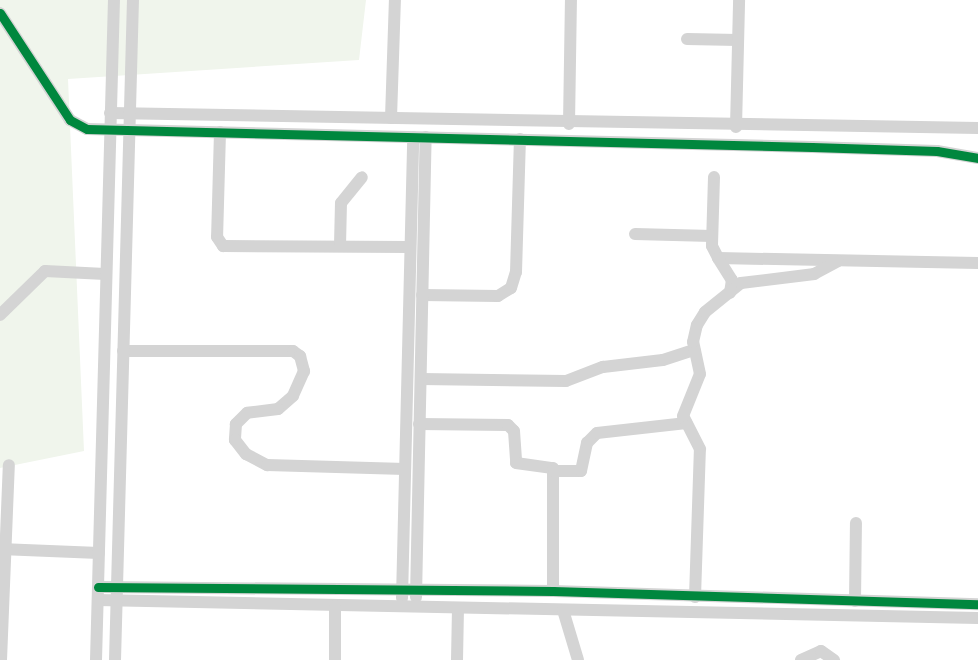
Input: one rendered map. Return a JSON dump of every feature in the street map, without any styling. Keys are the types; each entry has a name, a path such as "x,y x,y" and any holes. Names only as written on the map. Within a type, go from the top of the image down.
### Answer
{"street":[{"path":"96,660 114,0"},
{"path":"115,660 133,0"},
{"path":"391,118 395,0"},
{"path":"569,124 571,0"},
{"path":"736,127 739,0"},
{"path":"0,13 70,120 81,128 937,151 978,158"},
{"path":"687,39 738,40"},
{"path":"110,113 736,127 978,128"},
{"path":"209,115 215,132 220,244 289,249 340,246 410,247"},
{"path":"716,144 721,126"},
{"path":"812,147 822,128"},
{"path":"415,608 422,295 418,201 419,137"},
{"path":"422,295 498,296 511,288 516,272 520,139"},
{"path":"340,246 341,203 362,177"},
{"path":"714,177 712,236 718,258 729,272 730,293"},
{"path":"401,607 410,247 418,201"},
{"path":"635,234 712,236"},
{"path":"718,258 978,263"},
{"path":"695,597 700,458 698,441 686,424 683,411 700,374 694,350 694,334 702,316 748,281 814,274 838,261"},
{"path":"0,315 46,271 106,274"},
{"path":"421,379 566,381 603,367 663,360 694,350"},
{"path":"123,351 293,351 300,356 304,371 293,396 278,409 247,413 236,424 235,440 246,454 267,466 405,469"},
{"path":"419,424 508,425 514,432 516,463 548,464 554,471 552,591"},
{"path":"554,471 581,471 587,443 597,433 686,424"},
{"path":"1,660 3,549 9,465"},
{"path":"404,501 418,506"},
{"path":"855,601 856,523"},
{"path":"3,549 99,553"},
{"path":"98,594 552,591 978,604"},
{"path":"117,594 335,606 978,618"},
{"path":"335,606 335,660"},
{"path":"457,660 458,608"},
{"path":"563,610 578,660"},
{"path":"801,660 821,651 834,660"}],"shaded area":[{"path":"0,0 366,0 359,60 68,79 84,451 0,468"}],"cycle path":[{"path":"0,13 70,120 87,129 937,151 978,158"},
{"path":"98,587 553,591 978,604"}]}
